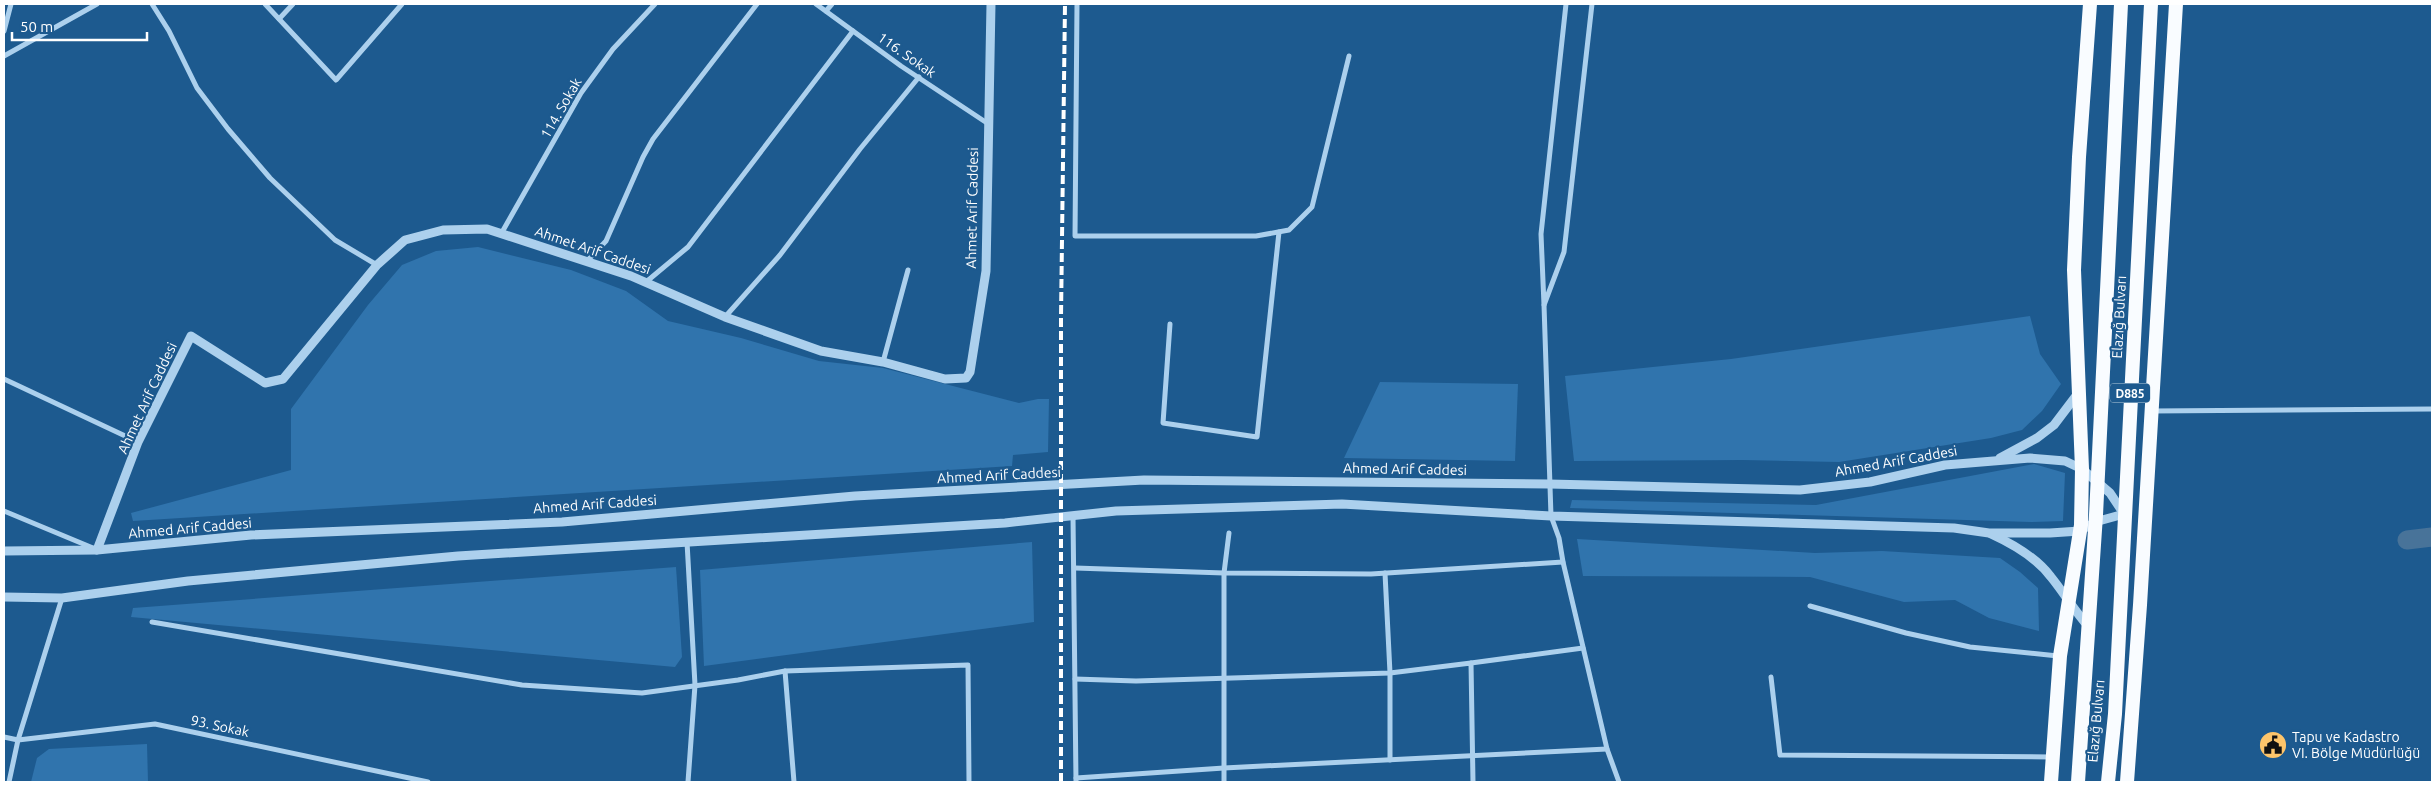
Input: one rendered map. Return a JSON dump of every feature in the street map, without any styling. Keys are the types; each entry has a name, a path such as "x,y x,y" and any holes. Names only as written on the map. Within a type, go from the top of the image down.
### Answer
{"highway":[{"path":"2051,782 2060,656 2080,531 2082,469 2074,270 2079,157 2090,4"},
{"name":"Elazığ Bulvarı","path":"2078,782 2095,522 2121,4"},
{"name":"Elazığ Bulvarı","path":"2108,782 2115,714 2151,4"},
{"path":"2127,782 2140,605 2176,4"}],"street":[{"path":"4,31 12,4"},
{"path":"4,56 97,4"},
{"path":"152,4 169,31 197,88 228,130 270,178 335,240 377,265"},
{"path":"265,4 336,80 402,4"},
{"path":"279,18 293,4"},
{"name":"114. Sokak","path":"502,234 581,93 613,49 655,4"},
{"path":"586,262 606,241 643,157 653,139 757,4"},
{"name":"116. Sokak","path":"816,4 918,77 987,123"},
{"path":"826,11 832,4"},
{"name":"Ahmet Arif Caddesi","path":"98,550 138,442 191,336 265,383 283,379 377,265 405,240 443,230 487,229 631,276 725,317 821,351 883,362 945,378 960,380 966,378 970,372 986,271 987,123 991,4"},
{"path":"1077,4 1075,236 1256,236 1289,230 1312,207 1349,56"},
{"path":"1566,4 1541,234 1551,516 1559,538 1607,749 1619,782"},
{"path":"1544,305 1564,252 1592,4"},
{"path":"646,283 688,247 853,31"},
{"path":"725,317 780,255 860,148 918,77"},
{"path":"1170,324 1163,424 1257,437 1279,232"},
{"path":"883,362 908,270"},
{"path":"4,379 138,442"},
{"name":"Ahmed Arif Caddesi","path":"1995,460 2037,438 2054,425 2078,392"},
{"path":"2151,411 2432,408"},
{"name":"Ahmed Arif Caddesi","path":"4,551 98,550 251,535 562,522 855,496 1144,480 1549,484 1800,490 1870,482 1945,465 2030,458 2065,461 2082,469 2110,493 2124,514"},
{"path":"4,597 62,598 188,581 458,556 1005,523 1116,511 1342,504 1551,516 1954,528 1989,533 2050,534 2080,531 2095,522 2124,514"},
{"path":"4,511 98,550"},
{"path":"1073,516 1076,780 1224,768 1607,749"},
{"path":"1224,782 1224,573 1230,533"},
{"path":"1989,533 2013,544 2034,560 2050,576 2068,603 2088,626"},
{"path":"687,541 695,685 688,782"},
{"path":"1074,568 1224,573 1385,573 1563,562"},
{"path":"1385,573 1390,673 1390,760"},
{"path":"9,782 18,740 62,598"},
{"path":"1810,606 1906,633 1970,648 2060,656"},
{"path":"152,622 522,685 642,693 785,671 968,665 969,782"},
{"path":"1075,679 1136,681 1390,673 1583,648"},
{"path":"1471,663 1473,782"},
{"path":"785,671 794,782"},
{"path":"1771,677 1780,755 2053,757"},
{"name":"93. Sokak","path":"4,737 18,740 154,724 428,782"}],"shaded area":[{"path":"478,247 571,270 626,291 668,321 741,338 819,361 883,368 1019,403 1049,399 1048,452 1013,455 1012,466 133,521 131,513 291,470 291,409 368,305 402,265 436,251"},
{"path":"2030,316 2040,354 2061,384 2042,411 2022,430 1991,438 1839,462 1743,460 1574,461 1565,376 1731,359"},
{"path":"1380,382 1518,384 1515,461 1344,458"},
{"path":"2034,464 2065,473 2063,521 2031,522 1570,508 1572,500 1816,505"},
{"path":"1577,539 1815,553 1882,551 2000,558 2038,588 2039,631 1989,618 1955,600 1904,602 1810,577 1583,576"},
{"path":"1032,542 1034,622 704,666 700,570"},
{"path":"676,567 682,657 675,667 131,617 133,608"},
{"path":"147,744 148,782 31,782 37,758 49,749"}],"waterway":[{"path":"2407,540 2432,537"}],"railway":[{"path":"1061,782 1061,318 1065,4"}],"place":[{"name":"Tapu ve Kadastro VI. Bölge Müdürlüğü","path":"2273,745"}]}
